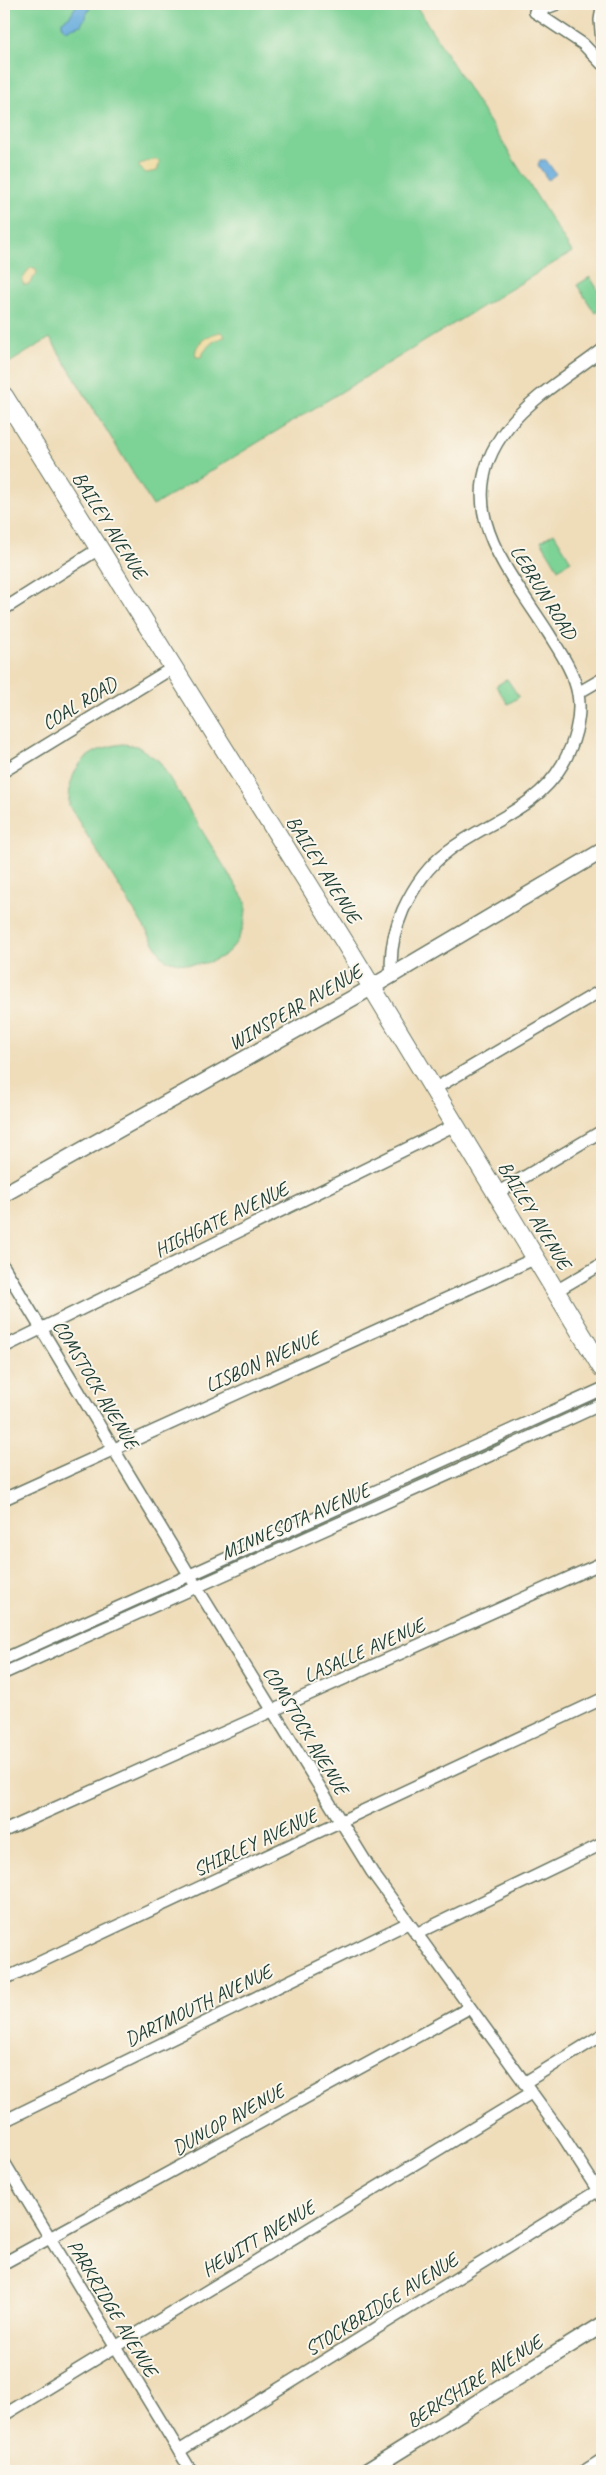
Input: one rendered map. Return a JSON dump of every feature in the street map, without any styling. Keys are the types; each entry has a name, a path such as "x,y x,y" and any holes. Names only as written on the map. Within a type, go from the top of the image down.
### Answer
{"main road":[{"name":"BAILEY AVENUE","path":"4,396 372,987 602,1368"}],"street":[{"path":"556,4 535,12 583,44 602,64"},
{"path":"602,7 600,20 602,42"},
{"name":"LEBRUN ROAD","path":"392,975 391,948 400,916 414,889 433,864 447,852 531,800 554,778 570,750 579,710 578,693 573,677 557,646 496,551 488,533 483,514 483,480 496,444 518,416 602,350"},
{"path":"4,609 100,548"},
{"name":"COAL ROAD","path":"4,771 174,667"},
{"path":"578,693 602,678"},
{"name":"WINSPEAR AVENUE","path":"4,1194 372,987 602,851"},
{"path":"434,1089 602,990"},
{"name":"HIGHGATE AVENUE","path":"4,1347 455,1125"},
{"path":"497,1193 602,1131"},
{"name":"LISBON AVENUE","path":"4,1499 536,1258"},
{"path":"556,1291 602,1264"},
{"name":"COMSTOCK AVENUE","path":"4,1266 340,1823 408,1923 562,2133 601,2192"},
{"name":"MINNESOTA AVENUE","path":"4,1659 602,1389"},
{"name":"MINNESOTA AVENUE","path":"4,1673 602,1404"},
{"path":"401,1479 407,1493"},
{"name":"LASALLE AVENUE","path":"4,1832 274,1712 602,1562"},
{"name":"SHIRLEY AVENUE","path":"4,1979 602,1699"},
{"path":"416,1934 602,1844"},
{"name":"DARTMOUTH AVENUE","path":"4,2121 408,1923"},
{"name":"DUNLOP AVENUE","path":"4,2263 469,2008"},
{"path":"524,2082 602,2034"},
{"name":"HEWITT AVENUE","path":"4,2415 532,2093"},
{"name":"PARKRIDGE AVENUE","path":"4,2162 191,2471"},
{"name":"STOCKBRIDGE AVENUE","path":"179,2451 601,2192"},
{"name":"BERKSHIRE AVENUE","path":"367,2471 602,2325"},
{"path":"588,2471 602,2462"}],"green space":[{"path":"4,4 415,4 572,252 153,506 50,338 4,366"},
{"path":"590,277 602,296 602,309 595,313 577,285"},
{"path":"554,533 571,561 558,569 541,541"},
{"path":"507,679 519,697 508,704 496,686"},
{"path":"123,744 137,746 159,761 246,902 245,920 240,935 233,947 223,956 197,964 164,959 69,806 69,792 72,781 81,762 98,750"},
{"path":"559,1414 559,1417 413,1483 411,1482"},
{"path":"397,1487 397,1491 209,1576 207,1574"},
{"path":"180,1585 180,1589 4,1668 4,1664"}],"sand":[{"path":"155,159 160,162 157,171 146,173 139,167 140,164"},
{"path":"30,268 35,268 37,273 29,284 24,285 22,280"},
{"path":"222,332 225,337 210,344 201,357 196,357 195,352 203,340 212,334"}],"water":[{"path":"77,4 92,4 81,25 66,30 62,27 62,21 70,16"},
{"path":"540,160 546,160 556,174 548,180 538,165"}]}
